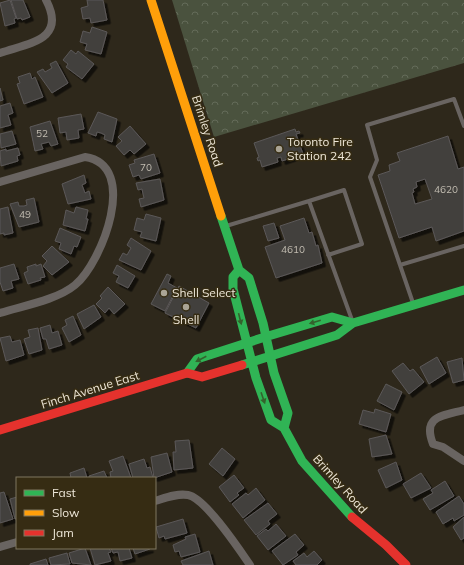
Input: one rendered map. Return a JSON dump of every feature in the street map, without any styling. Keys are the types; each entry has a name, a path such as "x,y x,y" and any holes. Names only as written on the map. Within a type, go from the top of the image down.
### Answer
{"main road":[{"name":"Brimley Road","path":"151,0 239,270 250,278 270,356 288,413 284,428"},
{"name":"Brimley Road","path":"239,270 233,277 232,283 252,361 271,420 284,428 302,461 346,512 386,545 406,565"},
{"name":"Finch Avenue East","path":"0,430 187,373 202,377 337,334 353,323 464,290"},
{"path":"187,373 197,359 265,336 332,317 353,323"}],"street":[{"path":"0,53 41,38 50,32 53,23 52,14 46,0"},
{"path":"0,182 85,157 94,158 106,168 111,182 113,197 112,214 106,236 95,258 75,285 63,292 0,312"},
{"path":"464,410 437,417 430,424 429,433 433,444 443,447 464,461"},
{"path":"156,501 177,495 188,494 198,499 250,565"},
{"path":"0,547 16,542"}],"lane":[{"path":"413,305 370,177 377,160 367,125 454,99 464,126"},
{"path":"225,226 344,190 362,244 328,255"},
{"path":"309,201 353,323"},
{"path":"400,265 464,246"}],"green space":[{"path":"172,0 464,0 464,63 214,137"}],"building":[{"path":"10,0 16,18 14,19 15,23 5,26 0,3"},
{"path":"11,0 23,0 30,17 22,20 21,18 17,19"},
{"path":"87,0 103,0 107,20 91,23 90,18 83,19 81,8 88,6"},
{"path":"92,27 107,32 101,54 85,50 87,44 80,42 83,31 90,33"},
{"path":"71,50 76,54 78,51 94,64 82,79 66,67 68,64 63,60"},
{"path":"56,61 68,83 52,93 37,72 43,69 45,72 52,68 50,64"},
{"path":"30,73 32,79 35,77 43,97 24,104 17,84 20,83 18,77"},
{"path":"0,88 3,100 0,101"},
{"path":"10,103 13,113 8,115 11,125 0,128 0,106"},
{"path":"98,112 117,119 112,142 104,139 105,135 101,133 97,132 96,136 88,133"},
{"path":"81,114 84,129 78,130 79,138 67,140 66,132 60,133 58,118"},
{"path":"50,121 58,144 51,146 49,142 41,144 43,149 35,151 30,127"},
{"path":"130,126 146,144 134,154 130,150 124,155 116,146 122,141 118,137"},
{"name":"Toronto Fire Station 242","path":"295,129 296,132 299,131 300,133 296,134 303,154 282,161 281,157 277,158 278,162 262,167 260,160 258,161 257,158 259,157 254,143"},
{"path":"12,131 16,144 1,148 0,134"},
{"path":"448,136 458,169 464,167 464,231 436,241 432,227 399,238 378,175 390,171 389,165 400,161 397,153","holes":["425,179 432,199 415,204 412,193 414,192 413,189 417,187 416,182"]},
{"path":"18,148 20,155 17,156 18,161 1,166 0,151"},
{"path":"154,154 160,173 141,179 139,175 133,177 129,165 135,163 134,160"},
{"path":"84,175 86,183 82,185 85,193 89,191 91,199 68,204 62,184"},
{"path":"160,179 164,200 141,207 139,199 144,198 142,189 138,190 136,183"},
{"path":"34,198 39,222 19,227 10,204 18,202 19,206 24,206 27,205 26,200"},
{"path":"8,207 13,233 4,235 4,233 0,234 0,209"},
{"path":"76,207 88,210 86,219 88,219 85,231 63,225 66,210 74,213"},
{"path":"146,214 161,218 156,241 140,237 142,232 134,230 137,218 144,220"},
{"path":"304,218 309,233 312,232 316,246 318,245 322,263 276,278 265,247 285,240 280,226"},
{"path":"274,223 279,238 268,241 263,226"},
{"path":"60,228 81,237 77,247 74,246 71,254 59,249 61,243 55,241"},
{"path":"131,238 151,251 141,270 119,260 123,253 127,255 131,248 127,245"},
{"path":"52,246 69,262 52,275 43,266 47,261 42,256"},
{"path":"14,264 19,279 11,281 13,288 3,291 0,282 0,268"},
{"path":"36,264 36,266 41,264 45,277 40,278 41,280 28,284 24,273 28,271 27,267"},
{"path":"117,265 135,276 128,288 116,282 119,276 113,273"},
{"path":"167,274 171,276 168,283 177,288 165,311 151,304"},
{"path":"179,286 209,303 196,328 165,313"},
{"path":"108,287 125,304 114,314 109,308 105,313 96,304 102,298 100,296"},
{"path":"94,305 101,317 84,329 77,314"},
{"path":"73,316 81,335 69,342 62,328 67,325 65,320"},
{"path":"50,325 52,333 58,331 62,345 49,349 46,339 43,339 40,328"},
{"path":"38,328 42,350 29,354 24,339 30,337 28,330"},
{"path":"10,336 12,342 20,340 24,355 6,361 0,338"},
{"path":"437,357 446,373 429,384 420,367"},
{"path":"462,358 464,380 453,383 447,362"},
{"path":"403,363 410,371 413,369 424,382 409,394 392,371"},
{"path":"386,384 402,392 394,410 377,401"},
{"path":"375,409 391,414 386,432 359,424 363,410 374,413"},
{"path":"386,435 392,454 372,457 369,439"},
{"path":"189,440 193,468 174,470 173,452 176,452 175,441"},
{"path":"222,448 235,459 223,476 209,464"},
{"path":"167,453 172,472 154,477 151,457"},
{"path":"123,456 131,477 111,477 110,472 113,471 109,461"},
{"path":"144,459 147,468 150,467 153,477 133,477 129,464"},
{"path":"396,462 402,480 386,488 378,470"},
{"path":"84,468 87,477 71,477 70,473"},
{"path":"104,471 107,477 90,477"},
{"path":"421,473 431,488 411,498 403,484"},
{"path":"234,475 244,488 237,493 239,495 230,502 219,487"},
{"path":"445,481 454,496 430,510 423,499 433,493 431,490"},
{"path":"256,488 265,500 243,518 232,504 246,493 248,495"},
{"path":"4,492 13,519 0,523 0,493"},
{"path":"459,496 464,504 464,515 454,521 453,518 443,524 436,512"},
{"path":"16,497 15,519 10,499"},
{"path":"268,503 277,514 268,521 270,524 256,535 244,520"},
{"path":"464,517 464,538 461,540 453,527"},
{"path":"183,519 187,533 165,539 164,536 159,538 156,527"},
{"path":"276,524 286,536 268,550 257,536 266,529 268,531"},
{"path":"195,534 200,552 181,557 179,551 175,552 173,545 186,539 185,537"},
{"path":"295,534 304,545 296,552 298,555 283,565 272,551"},
{"path":"85,549 91,565 72,563 69,553"},
{"path":"90,549 110,549 111,552 108,553 111,561 95,565"},
{"path":"111,549 129,549 132,558 120,561 118,552 113,553"},
{"path":"133,549 150,549 135,554"},
{"path":"209,551 213,565 183,565 181,561"},
{"path":"314,551 322,560 317,565 296,565 293,561 304,553 307,557"},
{"path":"67,553 70,564 51,565 49,558"},
{"path":"46,559 48,565 30,565 30,564"}],"traffic: fast":[{"path":"221,216 239,270 249,278 263,323 274,373 288,413 284,428"},
{"path":"239,270 233,277 233,289 256,378 271,420 284,428 302,461 352,517"},
{"path":"242,365 337,335 353,323 464,290"},
{"path":"187,373 197,359 265,337 332,317 353,323"}],"traffic: slow":[{"path":"151,0 221,216"}],"traffic: jam":[{"path":"0,430 187,373 202,377 242,365"},
{"path":"352,517 386,545 406,565"}],"place":[{"name":"Toronto Fire Station 242","path":"279,149"},
{"name":"Shell Select","path":"164,293"},
{"name":"Shell","path":"186,307"}]}
